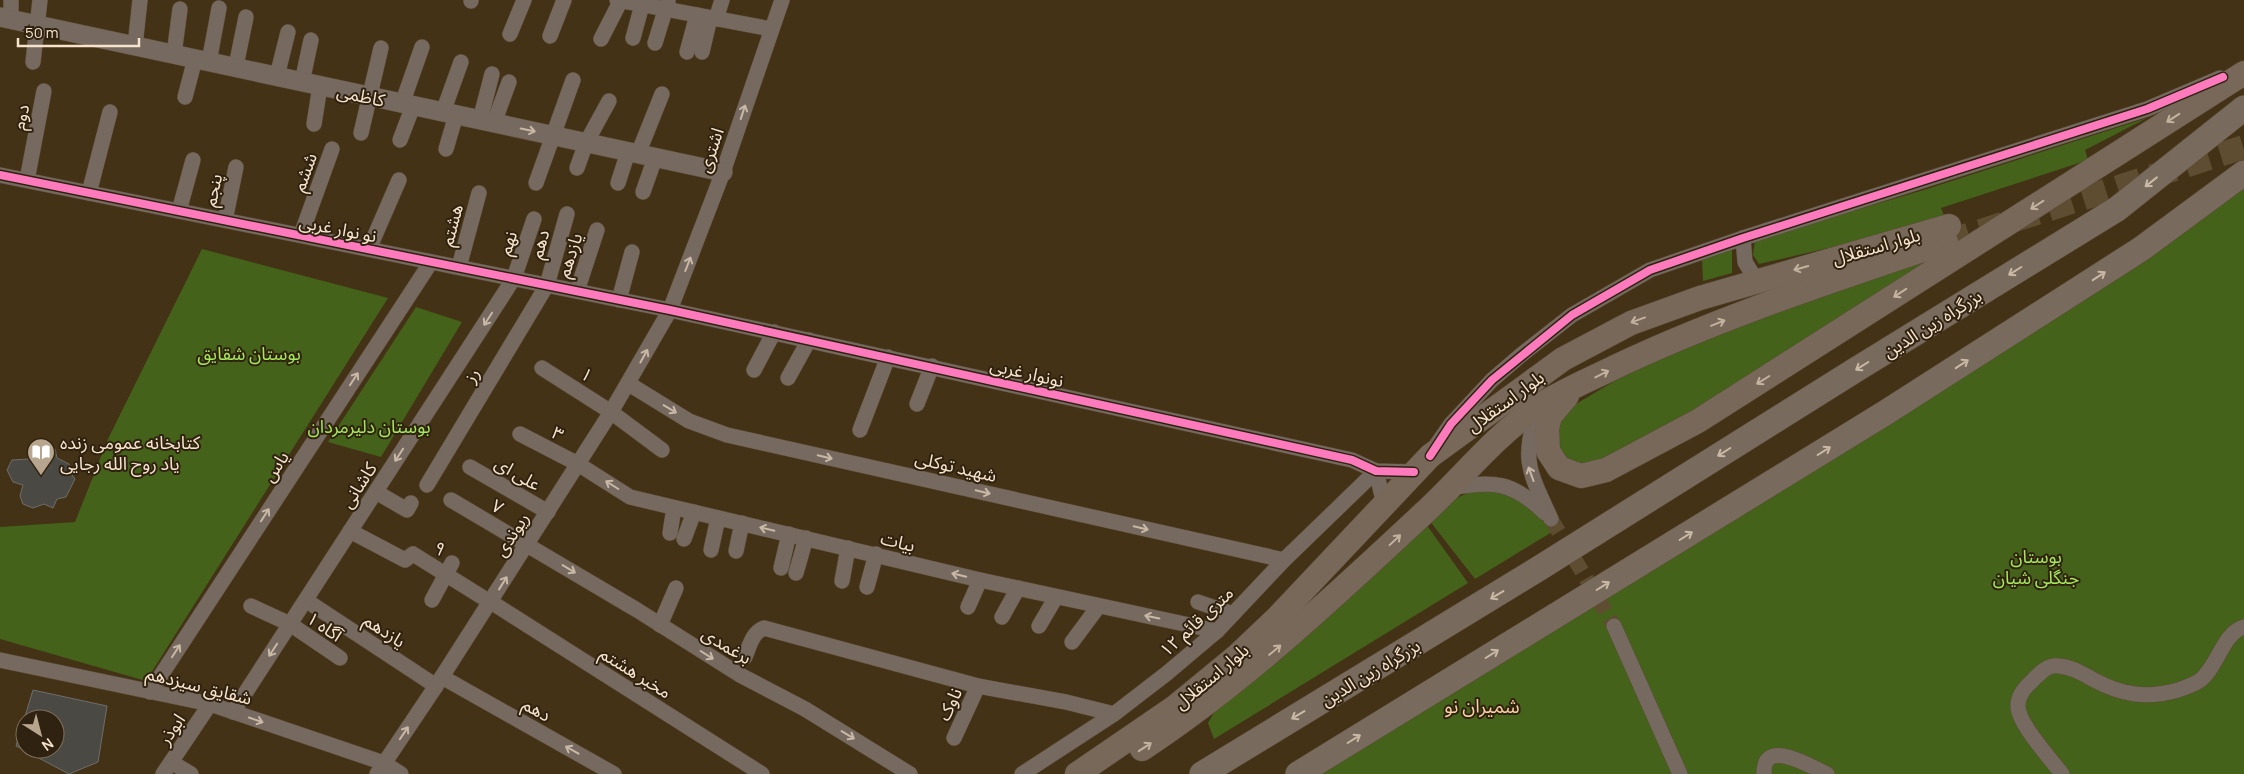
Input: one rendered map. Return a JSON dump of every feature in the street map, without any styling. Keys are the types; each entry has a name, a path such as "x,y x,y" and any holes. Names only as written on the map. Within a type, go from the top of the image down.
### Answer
{"highway":[{"name":"بزرگراه زین الدین","path":"1202,774 1538,569 2117,209 2244,108"},
{"path":"1298,774 1885,414 2141,249 2244,173"}],"main road":[{"path":"1579,386 1559,402 1550,416 1547,428 1548,451 1559,468 1581,476 1606,470 1698,421 2234,75"},
{"name":"بلوار استقلال","path":"1077,774 1175,707 1229,663 1277,618 1422,464 1563,360 1631,322 1756,280 1948,234 1770,302 1672,342 1539,406 1505,432 1473,463 1451,488 1339,593 1242,677 1181,724 1104,774"},
{"path":"1662,311 1681,317 1685,328 1672,342"},
{"path":"1317,576 1316,584 1322,595 1328,596 1339,593"}],"street":[{"path":"6,18 11,0"},
{"path":"33,62 35,24 40,0"},
{"path":"135,46 140,0"},
{"path":"510,34 524,0"},
{"path":"550,36 564,0"},
{"path":"601,39 619,0 642,5 667,5 708,17 771,29"},
{"path":"687,52 708,17 722,0"},
{"name":"اشتری","path":"670,310 723,172 782,0"},
{"path":"633,38 642,5"},
{"path":"655,43 667,5"},
{"path":"185,97 202,60 219,8"},
{"path":"174,54 180,9"},
{"path":"236,66 246,17"},
{"path":"702,52 708,17"},
{"name":"کاظمی","path":"6,18 723,172"},
{"path":"277,76 288,32"},
{"path":"311,40 311,84 314,124"},
{"path":"361,133 381,48"},
{"path":"400,140 422,48"},
{"path":"446,149 450,114 461,62"},
{"path":"487,122 492,74"},
{"path":"1384,504 1376,472 1422,464 1451,424 1492,380 1572,315 1650,270 1743,238 2147,110 2234,75"},
{"path":"536,183 573,80"},
{"path":"487,122 509,82"},
{"name":"دوم","path":"27,180 44,91"},
{"path":"618,183 641,155 662,94"},
{"path":"577,168 586,143 608,101"},
{"path":"89,193 110,112"},
{"name":"ششم","path":"301,236 332,149"},
{"path":"641,155 643,192"},
{"path":"179,211 193,160"},
{"name":"پنجم","path":"225,220 236,167"},
{"name":"نو نوار غربی","path":"0,175 670,310"},
{"path":"369,249 399,180"},
{"name":"هشتم","path":"459,267 479,193"},
{"name":"دهم","path":"547,285 567,214"},
{"name":"نهم","path":"514,278 534,219"},
{"name":"یازدهم","path":"577,291 597,230"},
{"path":"1743,238 1745,262 1756,280"},
{"path":"619,300 632,252"},
{"name":"یاس","path":"150,692 431,262"},
{"name":"کاشانی","path":"233,712 514,278"},
{"name":"رز","path":"427,485 547,285"},
{"name":"نونوار غربی","path":"670,310 932,366 1352,460 1376,472"},
{"name":"ریوندی","path":"380,769 439,681 486,599 548,512 628,384 670,310"},
{"path":"754,370 774,332"},
{"path":"788,378 809,340"},
{"path":"860,430 888,357"},
{"path":"917,404 932,366"},
{"name":"۱","path":"542,368 611,412 662,450"},
{"name":"شهید توکلی","path":"628,384 689,421 727,435 1284,560"},
{"path":"1451,488 1473,484 1508,487 1521,492 1551,519 1528,466 1528,445 1539,406"},
{"name":"۳","path":"520,434 578,464"},
{"name":"بیات","path":"578,464 630,497 980,580 1217,630"},
{"name":"علی ای","path":"470,467 548,512"},
{"name":"۱۲ متری قائم","path":"1022,774 1114,714 1166,674 1217,630 1284,560 1376,472"},
{"path":"376,492 407,510 411,503"},
{"name":"۷","path":"451,500 527,544"},
{"path":"674,508 677,536 694,512"},
{"path":"711,550 718,518"},
{"path":"736,551 742,523"},
{"name":"۹","path":"350,531 405,560 413,554 449,568 486,599"},
{"path":"781,568 789,534"},
{"path":"796,573 806,538"},
{"name":"برغمدی","path":"527,544 740,675 804,709 910,774"},
{"path":"842,581 848,548"},
{"path":"867,587 876,554"},
{"path":"432,600 449,568"},
{"path":"968,607 980,580"},
{"path":"660,625 676,588"},
{"path":"1002,617 1018,588"},
{"path":"1039,626 1056,597"},
{"name":"مخبر هشتم","path":"486,599 762,774"},
{"path":"1198,602 1233,614"},
{"name":"یازدهم","path":"312,605 439,681"},
{"name":"آگاه ۱","path":"251,606 290,624 340,658"},
{"path":"1072,642 1098,606"},
{"path":"1614,626 1680,774"},
{"path":"2062,774 2019,716 2018,706 2021,691 2044,669 2057,665 2075,670 2111,689 2131,695 2152,696 2179,690 2199,681 2212,668 2232,635 2244,627"},
{"name":"برغمدی","path":"745,657 753,637 758,630 764,628 978,686 1066,702 1114,714"},
{"name":"شقایق سیزدهم","path":"0,660 210,704 380,769 401,774"},
{"name":"دهم","path":"439,681 614,774"},
{"name":"ناوک","path":"954,738 978,686"},
{"name":"ابوذر","path":"167,768 210,704"},
{"path":"1764,774 1765,764 1770,758 1785,755 1827,774"},
{"path":"167,768 191,774"}],"green space":[{"path":"2147,118 2085,150 2088,160 1941,208 1946,221 1759,264 1753,255 1755,240 1927,189"},
{"name":"بوستان جنگلی شیان","path":"2244,171 2244,774 1287,774 1564,602"},
{"name":"بوستان شقایق","path":"202,249 388,298 146,681 0,639 0,527 75,522 108,439"},
{"path":"1732,249 1732,273 1703,281 1702,259"},
{"path":"1955,249 1685,420 1590,468 1561,457 1555,422 1559,414 1618,379 1690,344"},
{"name":"بوستان دلیرمردان","path":"416,307 462,322 381,457 328,442"},
{"path":"1485,489 1517,497 1546,523 1552,532 1475,579 1429,520 1461,496"},
{"path":"1426,524 1468,583 1214,739 1208,723 1217,707"}],"building":[{"name":"کتابخانه عمومی زنده یاد روح الله رجایی","path":"44,446 55,449 57,458 69,464 70,472 75,479 66,497 57,499 53,508 44,504 33,508 23,504 20,496 23,485 13,482 7,470 12,460 29,459 32,451"},
{"path":"33,690 107,706 98,762 69,774 41,759 65,759 65,709 27,709"}],"tunnel":[{"path":"1946,242 2244,147"},
{"path":"1551,519 1614,626"}],"cycle path":[{"path":"1430,456 1451,424 1492,380 1572,315 1650,270 1743,238 2147,109 2223,77"},
{"path":"0,175 670,310 1352,460 1376,471 1414,472"}],"place":[{"name":"کتابخانه عمومی زنده یاد روح الله رجایی","path":"41,476"}],"district":[{"name":"شمیران نو","path":"1482,706"}]}
